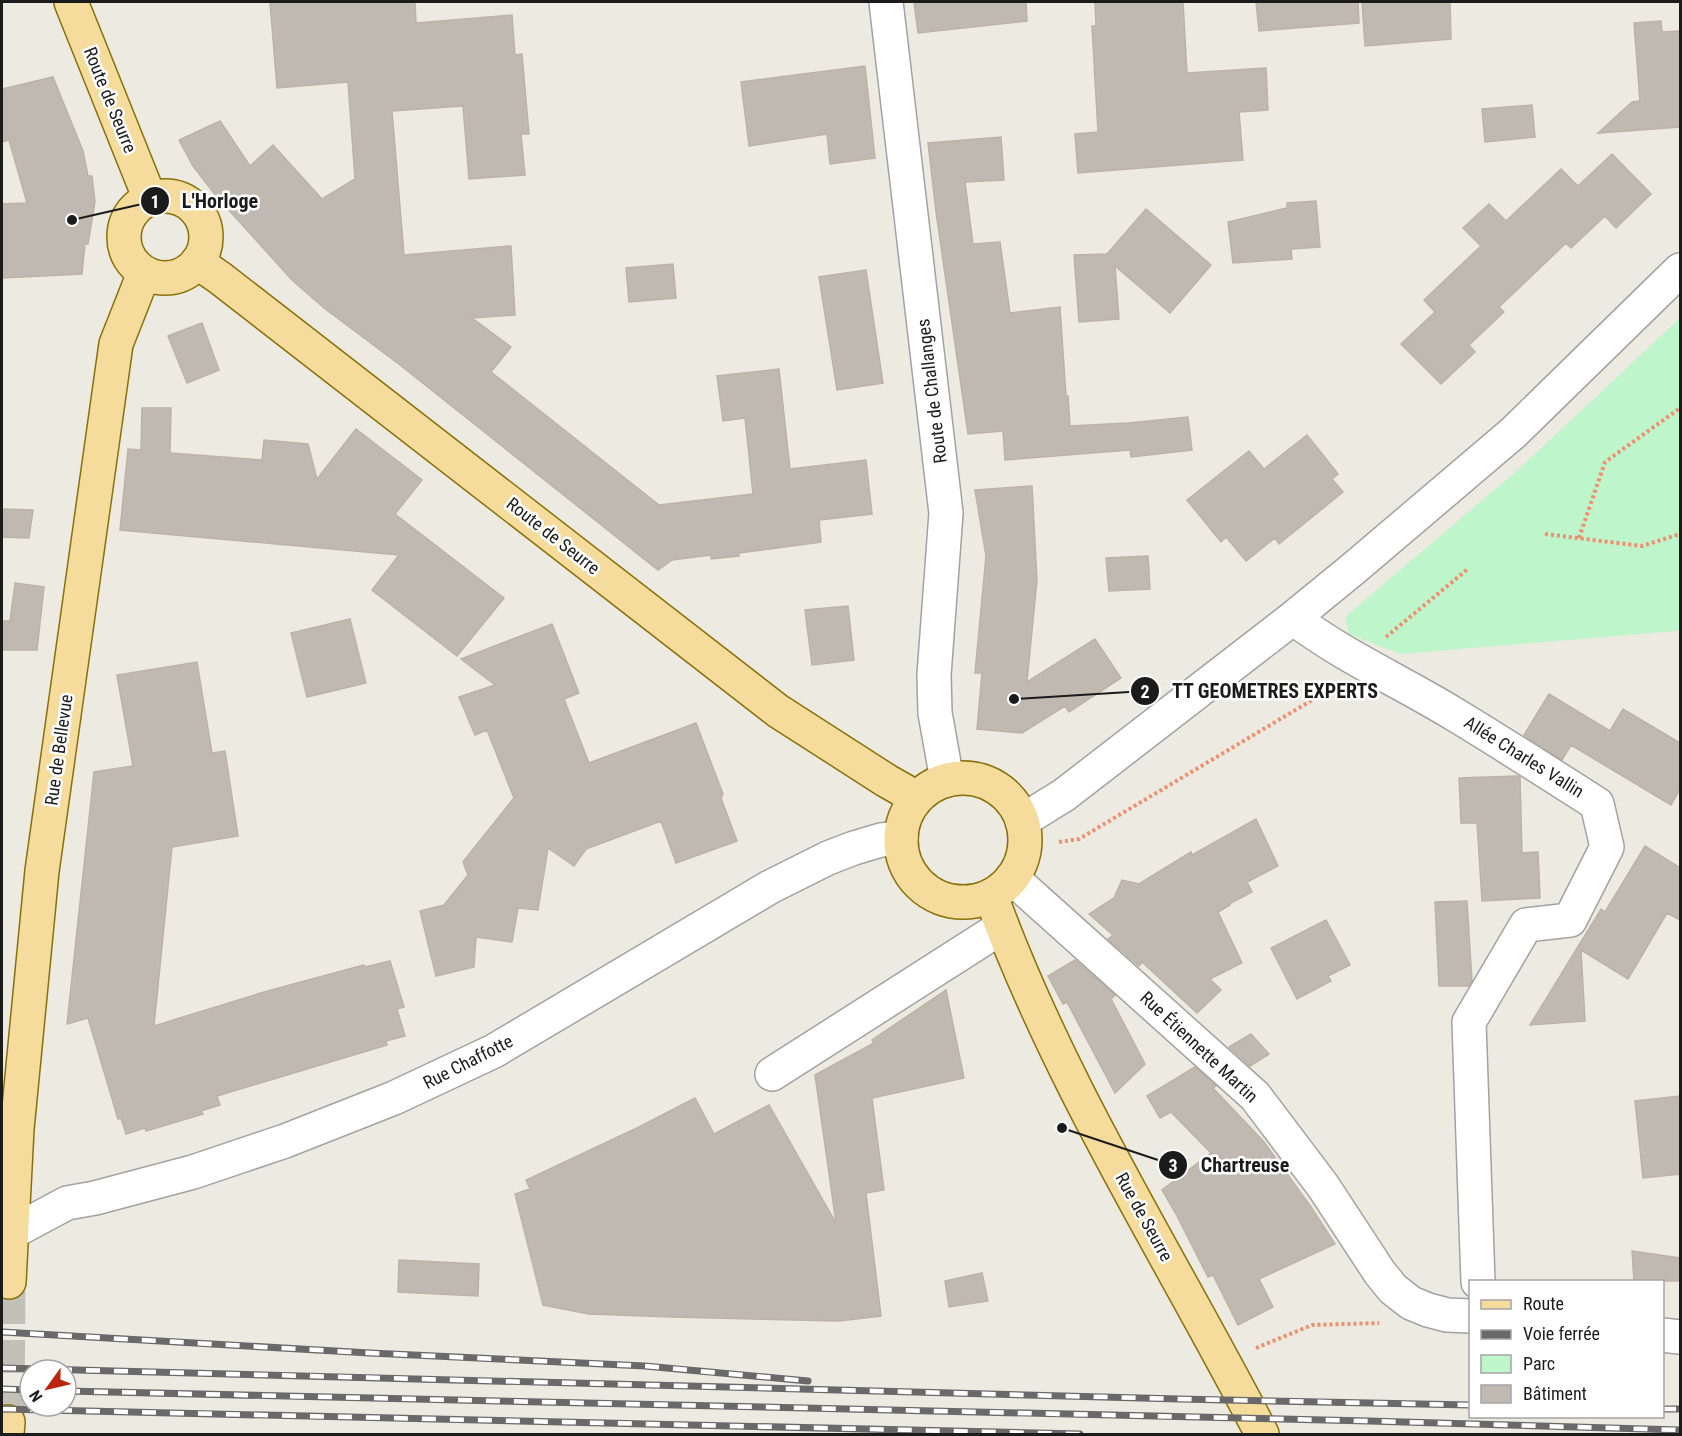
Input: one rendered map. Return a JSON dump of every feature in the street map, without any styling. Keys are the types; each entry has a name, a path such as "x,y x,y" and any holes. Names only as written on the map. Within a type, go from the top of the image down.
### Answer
{"main road":[{"name":"Route de Seurre","path":"71,2 150,199"},
{"path":"169,196 189,204 203,221 206,232 206,243 198,262 189,271 167,279 144,273 128,256 124,243 124,230 129,217 137,207 150,199 169,196"},
{"name":"Route de Seurre","path":"198,262 778,711 917,798"},
{"name":"Rue de Bellevue","path":"9,1282 6,1234 42,871 116,344 144,273"},
{"path":"962,778 978,780 992,786 1010,801 1022,821 1025,835 1020,864 1002,887 976,901 960,903 944,900 930,893 908,869 902,854 903,824 909,810 917,798 931,787 947,780 962,778"},
{"name":"Rue de Seurre","path":"1002,887 1002,927 1045,1026 1086,1110 1149,1228 1224,1360 1262,1434"}],"street":[{"name":"Route de Challanges","path":"886,2 946,513 934,675 935,713 947,780"},
{"path":"1022,821 1064,795 1353,569 1513,433 1680,270"},
{"name":"Allée Charles Vallin","path":"1293,618 1313,633 1368,666 1453,713 1597,804 1607,848 1570,920 1526,925 1469,1022 1478,1280"},
{"name":"Rue Chaffotte","path":"6,1234 67,1203 96,1198 193,1172 285,1141 394,1098 494,1051 770,887 828,858 854,848 881,840 901,838"},
{"name":"Rue Étiennette Martin","path":"1002,887 1255,1096 1323,1186 1393,1289 1411,1303 1428,1310 1447,1315 1469,1316"},
{"path":"772,1074 1002,927"},
{"path":"1664,1335 1680,1337"}],"path":[{"path":"1580,538 1605,462 1680,408"},
{"path":"1545,534 1642,546 1680,534"},
{"path":"1059,842 1079,839 1368,666 1371,650 1469,568"},
{"path":"1224,1360 1312,1325 1390,1323"}],"green space":[{"path":"1680,318 1680,629 1400,654 1349,634 1345,617 1520,468"}],"building":[{"path":"270,2 415,2 416,23 512,15 515,55 522,54 529,134 521,134 525,175 469,179 463,106 392,111 404,255 511,246 515,315 472,318 511,347 491,372 659,505 753,494 745,418 723,421 717,376 779,369 790,469 866,460 872,514 819,520 821,542 739,553 739,556 711,559 711,555 672,560 658,570 400,365 324,308 292,280 217,197 193,166 179,140 220,121 250,166 273,145 322,199 355,179 348,82 277,88"},
{"path":"914,2 1026,2 1027,21 918,33"},
{"path":"1095,2 1183,2 1187,73 1266,68 1268,110 1239,112 1243,160 1078,173 1075,134 1098,132 1092,26 1096,26"},
{"path":"1256,2 1358,2 1359,23 1259,31"},
{"path":"1362,2 1450,2 1451,39 1365,46"},
{"path":"1661,21 1662,32 1680,31 1680,127 1598,133 1632,102 1640,101 1634,23"},
{"path":"865,66 875,158 830,164 827,134 749,146 741,82"},
{"path":"53,77 83,151 88,176 92,176 95,202 88,244 85,244 82,274 2,278 2,204 27,203 9,140 2,142 2,89"},
{"path":"1532,105 1535,137 1485,142 1482,109"},
{"path":"1001,137 1004,180 965,182 973,244 1000,242 1010,313 1060,307 1070,426 1188,417 1192,450 1131,457 1130,450 1005,460 1003,431 968,434 928,143"},
{"path":"1612,154 1651,194 1616,228 1605,216 1571,248 1566,243 1499,307 1504,312 1469,345 1475,352 1441,384 1401,344 1435,312 1424,300 1481,246 1463,228 1489,204 1506,221 1561,169 1578,186"},
{"path":"1316,201 1320,247 1291,249 1292,259 1233,263 1228,222 1287,208 1287,203"},
{"path":"1146,209 1211,265 1170,313 1115,266 1119,319 1079,322 1074,255 1107,254"},
{"path":"673,264 676,298 629,302 626,268"},
{"path":"866,270 883,383 837,390 819,277"},
{"path":"202,323 219,370 187,383 168,336"},
{"path":"142,408 171,408 170,453 262,460 264,440 308,444 317,479 356,429 422,480 395,514 504,598 457,656 372,590 399,555 120,530 128,449 141,450"},
{"path":"1307,435 1338,474 1332,479 1343,492 1279,544 1275,538 1246,561 1226,537 1221,542 1187,500 1249,451 1264,469"},
{"path":"1032,486 1037,580 1027,682 1095,639 1121,678 1069,712 1065,706 1022,733 977,729 982,673 975,673 986,556 975,490"},
{"path":"2,509 33,510 29,538 2,537"},
{"path":"1148,556 1150,589 1109,591 1106,558"},
{"path":"15,583 44,587 37,650 2,650 2,621 10,621"},
{"path":"848,606 854,660 812,665 805,610"},
{"path":"350,619 366,683 307,697 291,633"},
{"path":"552,624 579,693 564,699 589,763 696,723 723,794 721,798 737,841 676,863 661,821 586,849 574,866 548,848 538,910 518,908 512,942 476,937 474,967 436,976 420,911 444,905 468,875 463,862 514,798 487,730 475,735 459,697 495,685 461,659"},
{"path":"197,662 212,753 225,751 238,836 172,847 154,1026 264,992 364,965 365,967 390,961 404,1007 397,1009 405,1036 386,1041 387,1045 217,1096 220,1105 201,1111 203,1114 146,1131 145,1128 126,1134 121,1118 118,1119 88,1018 67,1024 94,772 133,766 117,675"},
{"path":"1549,694 1610,731 1623,709 1680,743 1680,789 1671,805 1571,745 1562,760 1524,735"},
{"path":"1520,777 1522,853 1538,852 1540,898 1482,901 1477,823 1461,823 1459,778"},
{"path":"1256,819 1278,866 1247,882 1252,892 1218,912 1242,963 1210,979 1221,990 1197,1013 1142,962 1139,966 1108,939 1113,935 1089,914 1114,898 1122,880 1139,884 1191,852 1192,855"},
{"path":"1645,846 1680,868 1680,920 1667,913 1628,979 1581,950 1585,1021 1530,1025 1601,909 1605,912"},
{"path":"1467,901 1472,981 1469,986 1439,986 1435,902"},
{"path":"1326,920 1350,965 1328,976 1331,981 1297,999 1271,948"},
{"path":"1075,960 1115,995 1111,999 1145,1064 1115,1093 1067,1002 1063,1004 1048,976"},
{"path":"946,990 964,1078 872,1098 884,1190 866,1193 881,1316 839,1321 672,1317 589,1314 543,1305 515,1194 530,1189 526,1180 695,1098 714,1134 769,1105 836,1223 815,1075 874,1043 872,1040"},
{"path":"1251,1034 1269,1054 1250,1066 1229,1047"},
{"path":"1195,1067 1216,1086 1213,1088 1264,1142 1335,1244 1259,1279 1273,1307 1238,1325 1213,1275 1208,1277 1162,1190 1211,1153 1171,1112 1160,1118 1147,1096"},
{"path":"1680,1096 1680,1174 1643,1178 1635,1101"},
{"path":"1632,1251 1680,1258 1680,1281 1634,1280"},
{"path":"399,1260 479,1264 478,1296 398,1292"},
{"path":"982,1273 988,1301 949,1307 945,1281"}],"tunnel":[{"path":"8,1422 9,1282"}],"railway":[{"path":"2,1332 645,1366 808,1381"},
{"path":"2,1368 1469,1405"},
{"path":"2,1389 18,1390"},
{"path":"78,1391 1680,1430"},
{"path":"2,1409 1080,1434"},
{"path":"1664,1409 1680,1409"}],"place":[{"name":"L'Horloge","path":"72,220"},
{"name":"TT GEOMETRES EXPERTS","path":"1014,699"},
{"name":"Chartreuse","path":"1062,1128"}]}
